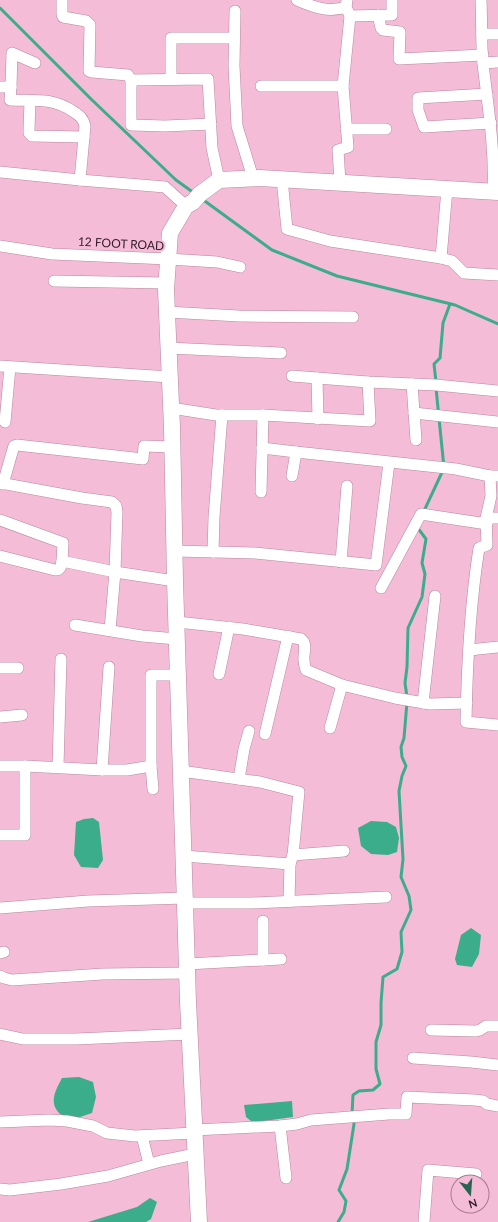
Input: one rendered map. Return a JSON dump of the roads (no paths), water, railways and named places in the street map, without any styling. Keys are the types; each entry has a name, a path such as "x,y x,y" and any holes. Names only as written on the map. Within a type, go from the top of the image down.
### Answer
{"street":[{"path":"62,0 62,16 64,18 86,21 90,25 89,71 128,75 131,80 131,125 165,126 211,124"},
{"path":"297,0 318,8 348,8 378,15 392,15 392,0"},
{"path":"199,1222 187,968 166,283 170,234 193,201 219,180 253,178 282,179 496,192 493,120 487,94 483,59 481,0"},
{"path":"340,182 338,150 348,147 343,86 348,8"},
{"path":"235,11 234,66 238,126 253,178"},
{"path":"378,15 381,28 383,30 400,32 398,59 483,59 498,62"},
{"path":"482,34 498,34"},
{"path":"171,80 171,38 234,38"},
{"path":"35,63 12,52 6,87 10,100 53,101 66,106 82,118 85,126 80,180"},
{"path":"131,80 208,79 212,148 219,180"},
{"path":"261,86 343,86"},
{"path":"487,94 418,98 418,110 424,127 493,120"},
{"path":"30,101 29,132 32,136 84,137"},
{"path":"346,129 386,129"},
{"path":"0,172 165,187 193,201"},
{"path":"282,179 287,229 330,241 441,258 452,261 464,273 498,275"},
{"path":"441,258 447,189"},
{"name":"12 FOOT ROAD","path":"0,246 52,254 217,262 240,267"},
{"path":"54,281 166,283"},
{"path":"167,312 239,316 353,317"},
{"path":"168,348 281,353"},
{"path":"5,422 5,367 170,377"},
{"path":"292,376 368,382 436,385 498,391"},
{"path":"317,378 318,419"},
{"path":"171,408 222,415 263,415 370,422 368,382"},
{"path":"412,384 416,440"},
{"path":"414,413 498,422"},
{"path":"213,552 214,517 222,415"},
{"path":"261,492 263,415"},
{"path":"110,630 115,572 116,506 112,502 2,483 12,449 17,445 143,459 144,446 172,447"},
{"path":"262,448 388,463 456,469 494,476 486,521 487,545 479,548 473,584 466,722 498,725"},
{"path":"292,476 296,452"},
{"path":"175,551 255,553 376,565 388,463"},
{"path":"341,562 347,486"},
{"path":"381,588 421,514 486,521 498,518"},
{"path":"0,520 63,543 62,561 58,570 0,556"},
{"path":"62,561 115,572 175,580"},
{"path":"423,703 435,596"},
{"path":"177,622 229,627 301,639 305,644 304,660 306,670 342,685 423,703 467,703"},
{"path":"75,625 142,636 177,639"},
{"path":"219,674 229,627"},
{"path":"265,734 288,636"},
{"path":"469,650 498,647"},
{"path":"58,767 61,659"},
{"path":"102,770 109,667"},
{"path":"0,668 18,668"},
{"path":"153,789 151,766 151,675 178,675"},
{"path":"330,728 342,685"},
{"path":"0,717 22,715"},
{"path":"239,780 244,749 249,731"},
{"path":"0,766 127,770 151,766"},
{"path":"0,835 26,835 25,766"},
{"path":"181,771 260,782 299,792 289,902"},
{"path":"184,856 292,859 344,850"},
{"path":"0,908 88,901 185,900 289,902 386,897"},
{"path":"263,921 263,960"},
{"path":"0,976 12,980 187,968 280,959"},
{"path":"431,1030 478,1030 486,1026 498,1026"},
{"path":"0,1034 23,1039 76,1039 190,1034"},
{"path":"413,1058 498,1065"},
{"path":"0,1122 49,1120 67,1121 93,1126 107,1133 142,1136 194,1131 280,1126 297,1124 311,1120 406,1114 406,1096 475,1100 498,1106"},
{"path":"280,1126 286,1178"},
{"path":"142,1136 149,1164"},
{"path":"0,1189 10,1190 61,1184 108,1176 149,1164 196,1154"},
{"path":"424,1222 428,1170 476,1174"}],"waterway":[{"path":"0,8 92,100 176,180 194,193"},
{"path":"202,199 272,250 337,276 455,305 498,324"},
{"path":"436,382 434,364 440,358 443,323 450,304"},
{"path":"424,511 444,468 436,388"},
{"path":"407,697 405,683 408,628 422,597 425,574 422,563 426,539 417,527"},
{"path":"352,1114 353,1095 359,1091 373,1090 380,1084 376,1069 376,1042 381,1025 383,977 397,969 402,952 401,932 411,910 409,896 401,877 403,859 399,791 406,766 402,757 401,747 404,738 407,702"},
{"path":"338,1222 344,1212 346,1201 339,1190 347,1169 354,1124 353,1119"}]}
